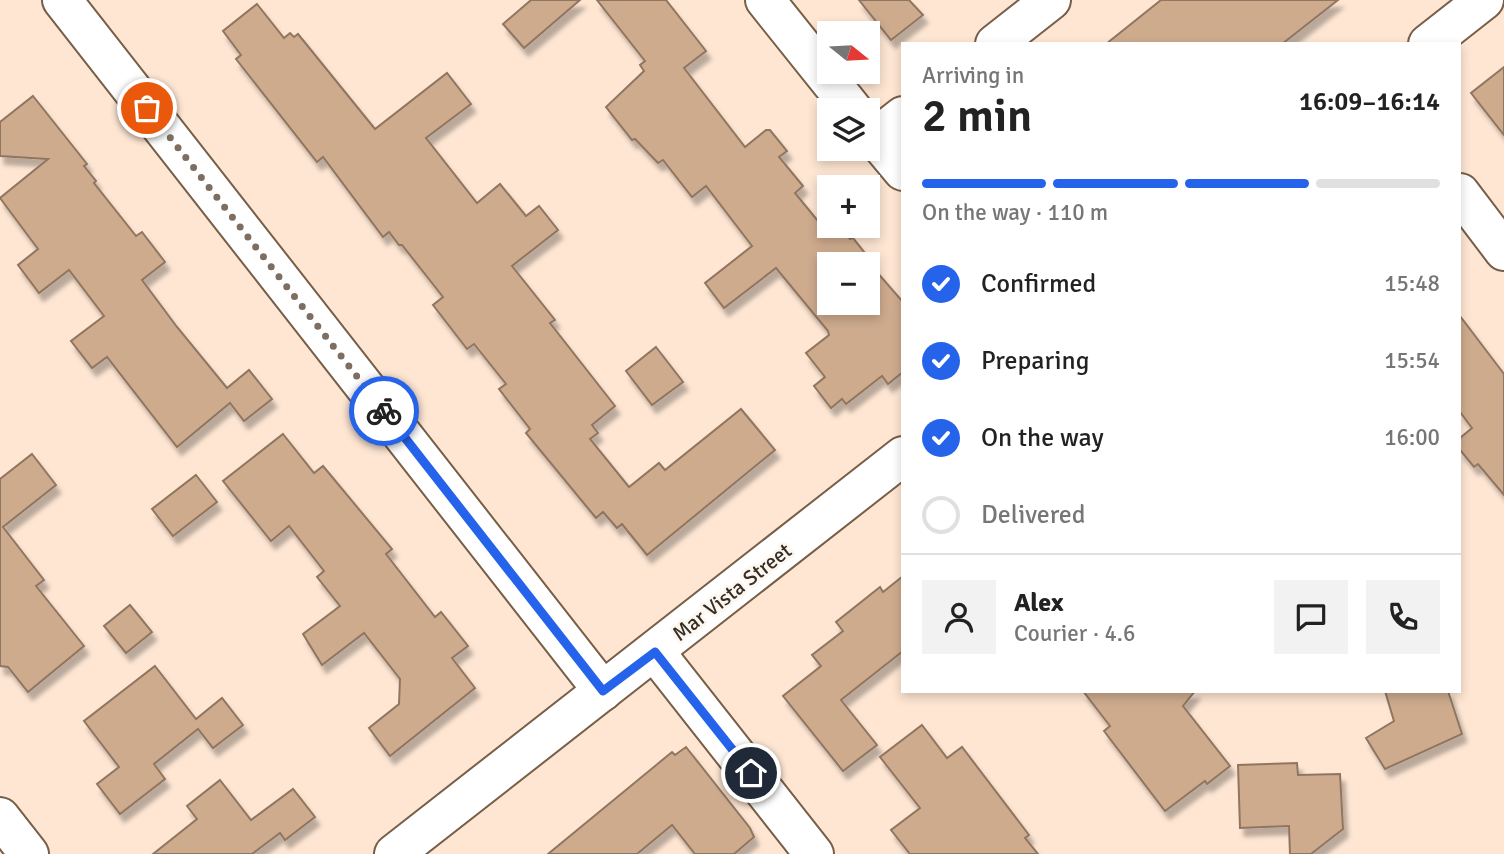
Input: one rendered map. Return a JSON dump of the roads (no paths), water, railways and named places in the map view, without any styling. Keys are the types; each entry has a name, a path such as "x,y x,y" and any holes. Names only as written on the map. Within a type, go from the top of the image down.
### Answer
{"street":[{"path":"62,0 603,691"},
{"path":"765,0 852,98"},
{"path":"998,42 1051,0"},
{"path":"1431,42 1484,0"},
{"path":"880,132 901,168"},
{"path":"1461,194 1504,251"},
{"name":"Mar Vista Street","path":"394,854 901,458"},
{"path":"655,652 814,854"},
{"path":"0,817 29,854"}]}
